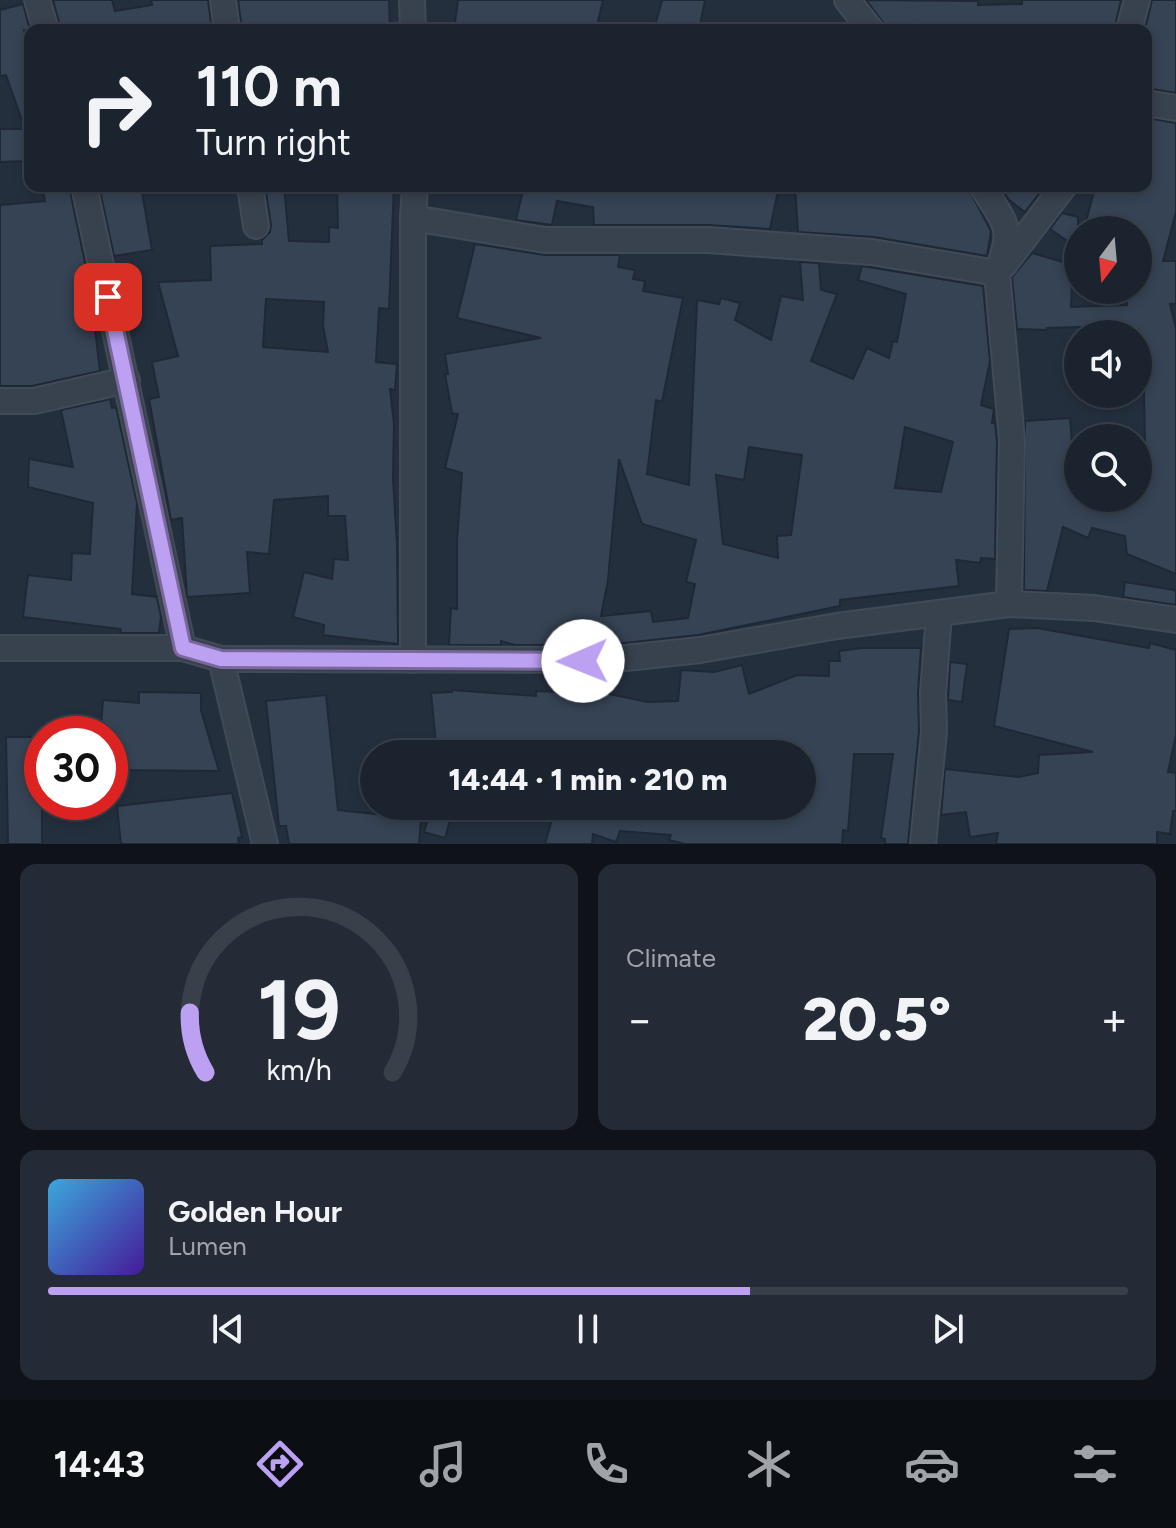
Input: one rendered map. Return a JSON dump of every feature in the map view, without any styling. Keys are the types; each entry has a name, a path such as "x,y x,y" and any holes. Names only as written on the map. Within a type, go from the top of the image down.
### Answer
{"street":[{"path":"37,0 44,24"},
{"path":"223,0 226,24"},
{"path":"412,0 413,24"},
{"path":"847,0 866,24"},
{"path":"1131,24 1137,0"},
{"path":"1152,104 1176,108"},
{"path":"85,192 183,648"},
{"path":"251,192 256,226"},
{"path":"413,660 415,192"},
{"path":"986,192 1005,221 1008,233 1007,248 997,273 1012,440 1009,604"},
{"path":"997,273 1060,192"},
{"path":"413,218 545,240 708,240 872,252 997,273"},
{"path":"0,401 34,401 127,380"},
{"path":"0,648 183,648 221,659 607,660 700,650 837,626 1009,604 1094,608 1176,620"},
{"path":"923,844 934,732 933,693 939,614"},
{"path":"221,659 265,844"}],"building":[{"path":"53,0 112,0 115,11 152,5 151,0 208,0 211,24 59,24"},
{"path":"238,0 389,0 390,24 241,24"},
{"path":"458,0 603,0 597,24 455,24"},
{"path":"662,0 705,0 700,24 656,24"},
{"path":"866,0 978,1 978,5 1022,4 1022,0 1121,0 1115,24 884,24"},
{"path":"1152,0 1176,0 1176,93 1152,89 1152,24 1146,24"},
{"path":"23,4 28,24 24,24 24,126 6,75 0,76 0,10"},
{"path":"1153,119 1176,123 1176,212 1163,261 1176,261 1176,304 1170,304 1176,328 1176,574 1127,554 1125,536 1092,528 1088,538 1063,527 1047,591 1024,590 1025,421 1070,418 1070,424 1064,424 1064,512 1152,512 1152,424 1145,424 1144,408 1152,408 1152,320 1064,320 1064,327 1017,329 1012,277 1032,253 1064,262 1064,304 1071,304 1071,307 1152,304 1152,216 1088,216 1094,192 1152,192"},
{"path":"0,129 24,129 24,161 0,162"},
{"path":"43,192 70,192 90,287 100,371 32,386 0,386 0,205 45,201"},
{"path":"100,192 142,192 152,250 114,256"},
{"path":"266,192 285,192 289,241 329,242 329,227 338,228 337,192 394,192 389,309 379,308 376,362 397,364 395,390 390,389 394,424 398,644 323,635 324,625 293,617 304,572 332,579 334,559 348,560 345,516 328,516 328,496 274,500 269,554 247,552 250,593 187,597 182,518 171,520 149,399 159,397 152,362 178,356 158,282 211,280 210,246 262,244 270,232","holes":["266,299 324,302 323,326 328,352 263,347"]},
{"path":"523,192 778,192 770,229 708,225 594,225 593,207 557,201 552,225 516,220"},
{"path":"795,192 970,192 991,231 987,256 874,237 798,232"},
{"path":"1004,192 1040,192 1025,212"},
{"path":"1062,213 1074,216 1064,216 1064,238 1050,229"},
{"path":"475,244 545,255 620,255 618,267 635,270 633,279 645,281 643,291 683,298 662,402 656,400 647,474 689,485 697,300 719,304 721,298 740,303 735,320 771,340 781,296 803,300 800,262 819,263 821,290 837,294 811,361 853,379 867,348 889,358 893,341 897,342 906,294 858,280 862,266 983,286 990,361 981,405 994,409 992,423 995,423 997,441 995,559 981,558 980,563 956,560 959,586 840,600 840,606 698,635 606,645 515,645 501,641 501,645 449,645 451,608 457,609 457,541 462,473 445,468 458,414 452,413 445,354 541,338 457,318","holes":["905,427 953,442 941,492 895,488","749,447 802,455 791,535 777,536 778,558 723,544 716,475 744,480","619,459 642,524 696,540 686,582 695,584 688,618 653,622 651,611 601,616 608,580"]},
{"path":"110,399 112,408 116,407 137,503 132,594 157,597 161,617 159,633 120,633 121,629 23,617 28,575 71,580 72,553 90,554 93,503 28,487 29,459 73,467 61,410"},
{"path":"1125,582 1174,590 1176,605 1123,597"},
{"path":"1037,628 1149,648 1150,643 1176,650 1176,735 1168,772 1176,773 1176,811 1173,811 1170,834 1157,832 1157,844 996,844 998,833 970,837 966,812 941,815 945,769 1019,777 1038,773 1039,755 1093,752 994,726 1009,629"},
{"path":"921,648 919,731 908,844 885,844 885,839 881,838 893,754 854,754 848,831 843,830 842,844 685,844 669,840 671,835 620,831 616,842 593,834 592,844 545,844 552,820 816,820 816,740 436,740 431,693 452,690 536,696 536,691 609,694 648,702 678,701 681,670 714,672 742,665 749,694 797,675 829,676 829,661 840,661 839,651"},
{"path":"950,662 967,664 962,702 948,700"},
{"path":"139,692 201,693 201,710 219,771 128,770 128,716 102,716 103,700 139,703"},
{"path":"326,695 338,810 360,812 360,820 421,820 419,844 289,844 286,826 279,826 266,701"},
{"path":"6,737 24,737 24,820 42,820 42,844 8,844"},
{"path":"232,793 242,837 238,838 239,844 121,844 118,820 128,820 128,805"},
{"path":"428,820 450,820 445,838 424,832"}],"route":[{"path":"108,297 183,648 221,659 583,661"}]}
